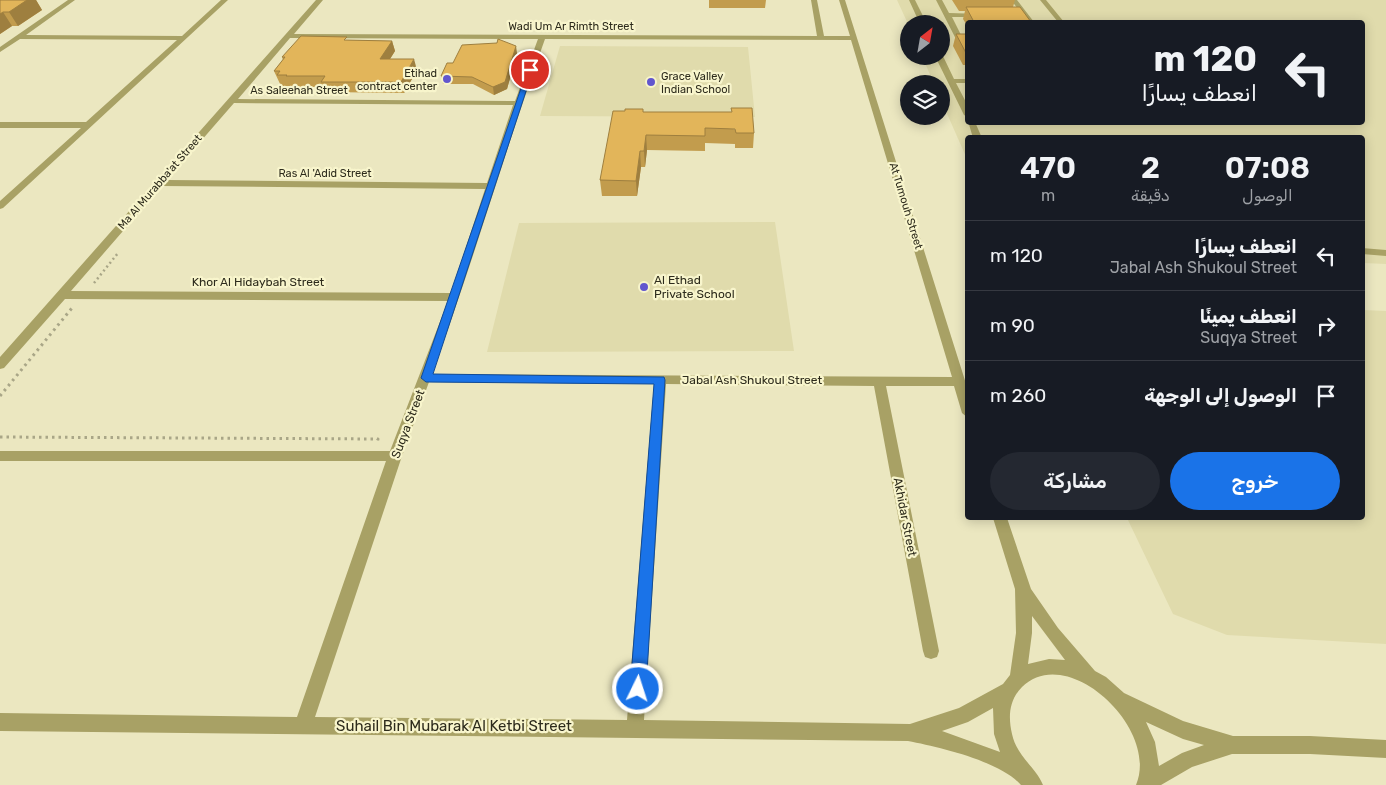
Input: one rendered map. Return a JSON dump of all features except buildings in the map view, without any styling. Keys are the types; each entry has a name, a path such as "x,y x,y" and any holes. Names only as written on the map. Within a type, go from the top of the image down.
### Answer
{"street":[{"path":"0,50 72,0"},
{"path":"0,206 226,0"},
{"name":"Ma Al Murabba'at Street","path":"0,365 320,0"},
{"path":"814,0 821,38"},
{"name":"At Tumouh Street","path":"842,0 941,319 965,404"},
{"path":"912,0 920,15"},
{"path":"939,0 962,43 965,43"},
{"path":"1014,0 1029,20"},
{"path":"1043,0 1059,20"},
{"path":"1010,8 1020,8"},
{"path":"946,12 984,12"},
{"path":"1015,15 1025,15"},
{"path":"21,35 186,36"},
{"name":"Wadi Um Ar Rimth Street","path":"288,36 855,38"},
{"name":"Suqya Street","path":"303,725 395,456 455,297 518,102 542,37"},
{"path":"943,65 965,110"},
{"path":"951,81 965,81"},
{"name":"As Saleehah Street","path":"231,101 518,102"},
{"path":"0,125 88,125"},
{"name":"Ras Al 'Adid Street","path":"160,183 490,186"},
{"path":"1365,251 1386,253"},
{"name":"Khor Al Hidaybah Street","path":"61,295 455,297"},
{"name":"Jabal Ash Shukoul Street","path":"426,378 958,382"},
{"path":"636,728 660,380"},
{"name":"Akhidar Street","path":"879,382 932,651"},
{"path":"0,456 395,456"},
{"path":"1001,520 1023,589 1052,633 1090,678 1112,693 1159,720 1208,739 1233,745 1310,745 1386,749"},
{"path":"1023,589 1024,633 1013,684 1003,702 1002,729 1012,758 1028,779"},
{"name":"Suhail Bin Mubarak Al Ketbi Street","path":"908,732 962,716 1033,671 1051,668 1071,670 1090,678"},
{"path":"1112,693 1127,708 1145,738 1150,764 1146,783"},
{"name":"Suhail Bin Mubarak Al Ketbi Street","path":"0,722 908,732 965,745 994,757 1028,779"},
{"path":"1146,783 1188,759 1233,745"}],"path":[{"path":"0,437 378,439 372,456"}],"shaded area":[{"path":"897,0 1386,0 1386,264 1365,263 1365,135 965,135 965,154 950,120 950,75 930,75 926,65 950,65 950,15 904,15"},
{"name":"Grace Valley Indian School","path":"560,46 748,47 755,117 540,116"},
{"name":"Al Ethad Private School","path":"775,222 794,351 487,352 519,223"},
{"path":"1365,310 1386,311 1386,644 1227,635 1173,614 1128,520 1365,520"}],"place":[{"name":"Etihad contract center","path":"447,79"},
{"name":"Grace Valley Indian School","path":"651,82"},
{"name":"Al Ethad Private School","path":"644,287"}],"route":[{"path":"530,70 490,186 455,297 426,378 660,380 638,689"}]}
